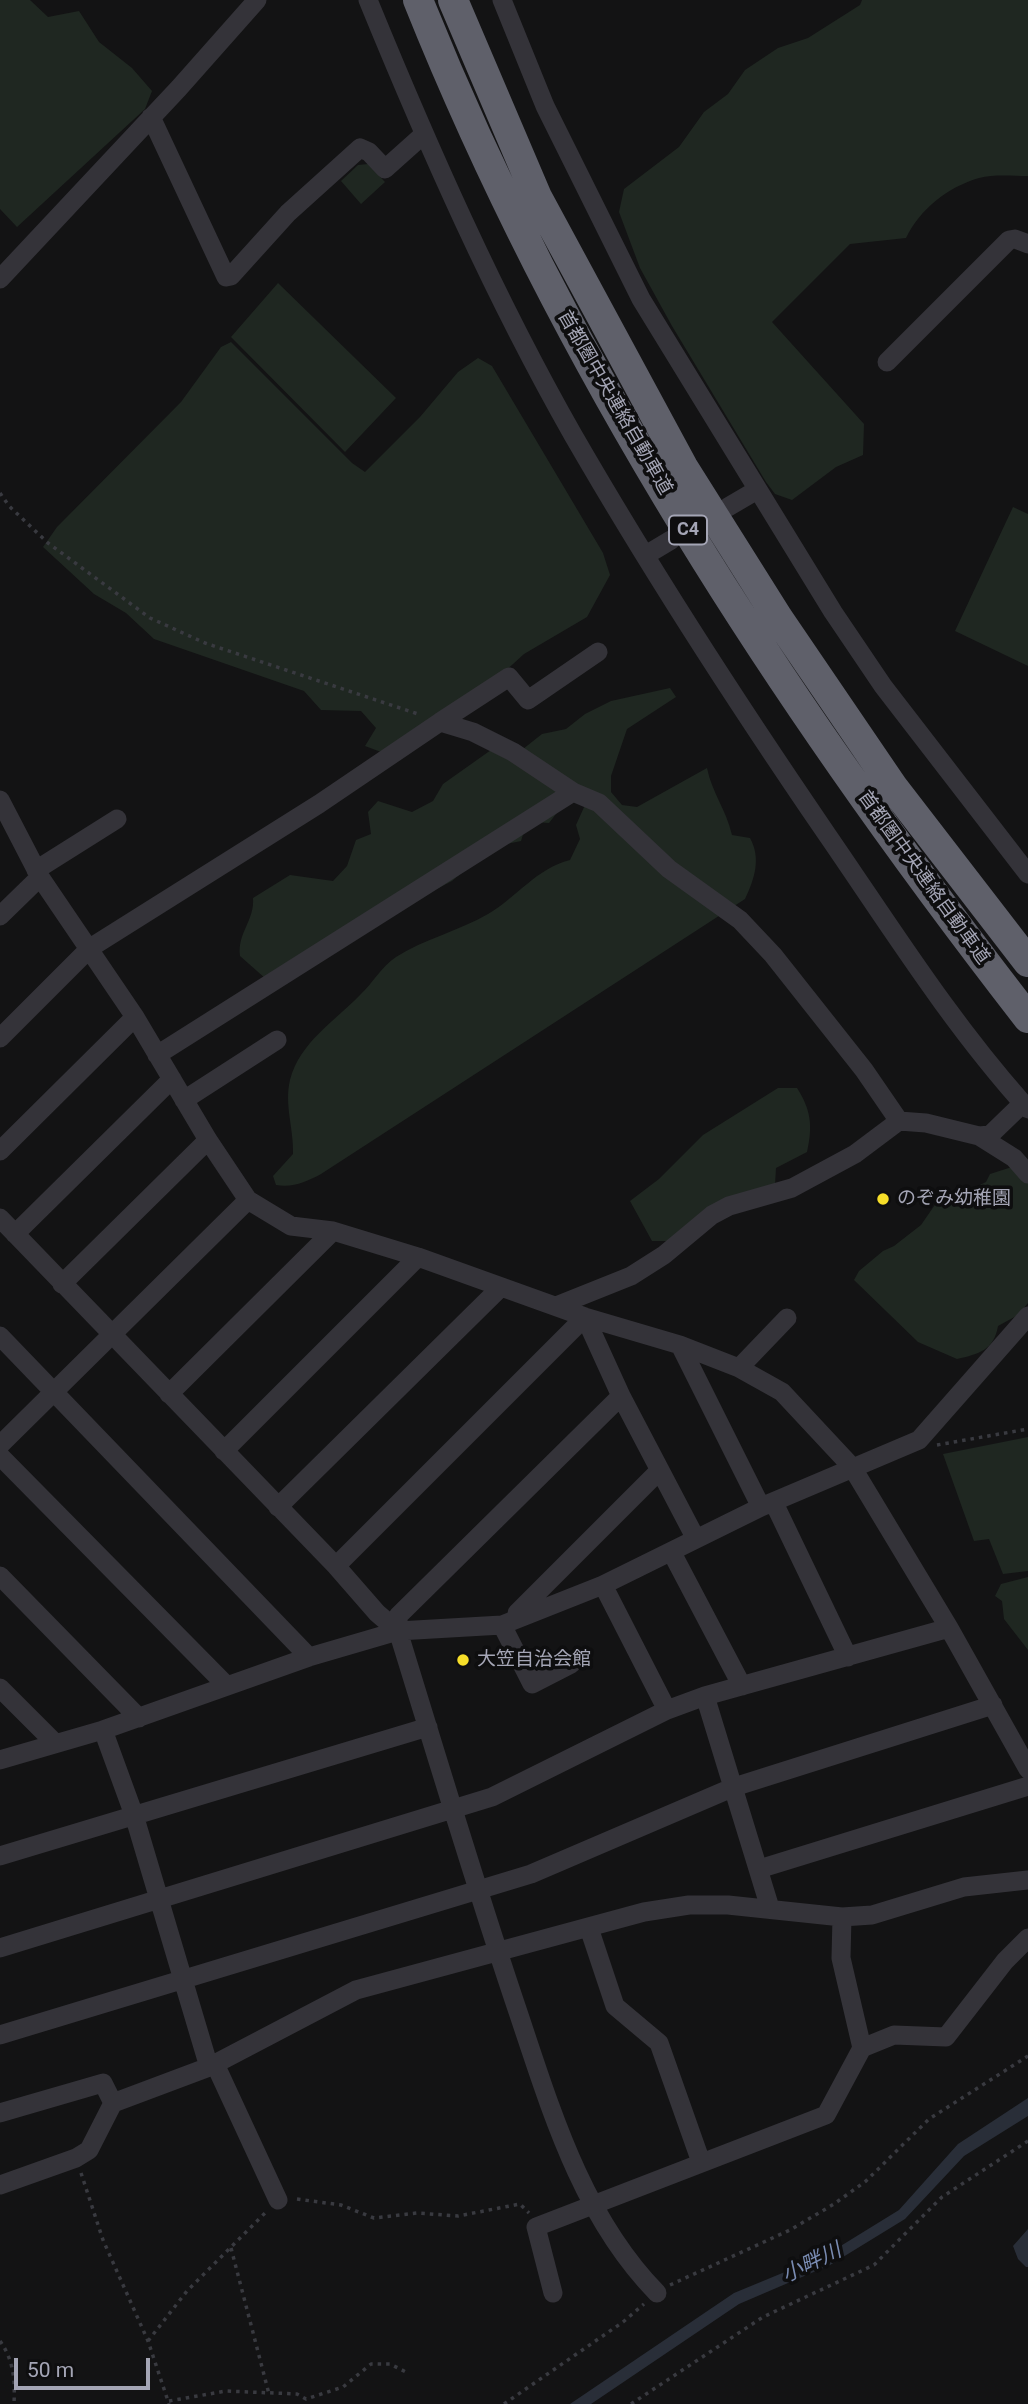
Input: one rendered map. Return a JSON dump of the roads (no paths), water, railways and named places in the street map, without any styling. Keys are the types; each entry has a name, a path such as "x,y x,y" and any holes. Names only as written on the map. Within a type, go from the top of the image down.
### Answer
{"highway":[{"name":"首都圏中央連絡自動車道","path":"418,0 447,72 516,224 582,350 745,626 834,758 1028,1018"},
{"name":"首都圏中央連絡自動車道","path":"453,0 537,197 683,467 778,618 893,787 1028,962"}],"street":[{"path":"0,279 257,0"},
{"path":"368,0 423,135 522,338 573,435 646,555 792,783 960,1028 1025,1106 996,1132 979,1136"},
{"path":"502,0 545,107 641,299 757,490 883,686 1028,874"},
{"path":"151,117 226,277 231,276 288,213 360,148 369,152 385,169 423,135"},
{"path":"887,362 1009,240 1015,239 1028,244"},
{"path":"728,507 757,490"},
{"path":"646,555 671,540"},
{"path":"0,1038 90,948 319,804 509,677 528,701 598,652"},
{"path":"440,722 472,732 513,752 573,792 599,803 669,869 740,920 773,955 831,1028 899,1121"},
{"path":"157,1055 573,792"},
{"path":"2,808 38,873 135,1017 208,1140 248,1200 291,1226 333,1231 418,1257 585,1317 680,1345 739,1368 782,1392 852,1467 949,1628 1028,1769"},
{"path":"0,916 38,873 117,819"},
{"path":"0,1151 135,1017"},
{"path":"184,1100 277,1040"},
{"path":"15,1234 172,1079"},
{"path":"556,1307 640,1271 712,1215 740,1202 792,1188 855,1154 899,1121 926,1123 979,1136 1014,1157 1028,1174"},
{"path":"62,1284 208,1140"},
{"path":"0,1445 248,1200"},
{"path":"0,1218 336,1566 377,1613 398,1631"},
{"path":"169,1394 333,1231"},
{"path":"224,1451 418,1257"},
{"path":"278,1507 501,1287"},
{"path":"0,1760 103,1730 309,1657 398,1631 507,1622 603,1585 767,1505 919,1440 1028,1316"},
{"path":"585,1317 621,1396 696,1539"},
{"path":"336,1566 585,1317"},
{"path":"739,1368 787,1318"},
{"path":"0,1336 309,1657"},
{"path":"680,1345 848,1657"},
{"path":"621,1396 398,1616 398,1631 498,1954 551,2110 591,2204 657,2292"},
{"path":"0,1456 227,1686"},
{"path":"507,1622 660,1470"},
{"path":"671,1553 742,1686"},
{"path":"0,1576 139,1718"},
{"path":"603,1585 667,1710"},
{"path":"507,1622 533,1684 571,1664"},
{"path":"0,1948 160,1902 492,1797 667,1710 705,1696 949,1628"},
{"path":"0,1688 55,1743"},
{"path":"705,1696 770,1908"},
{"path":"0,2035 531,1874 734,1787 993,1705"},
{"path":"0,1856 428,1727"},
{"path":"103,1730 134,1815 182,1980 212,2066 278,2200"},
{"path":"759,1868 1028,1786"},
{"path":"0,2185 76,2158 89,2150 113,2103 212,2066 356,1990 498,1954 644,1912 689,1905 770,1908 842,1917 872,1915 964,1887 1028,1880"},
{"path":"842,1917 841,1958 862,2048"},
{"path":"589,1928 615,2006 659,2043 701,2162"},
{"path":"553,2293 536,2227 826,2115 862,2048 894,2035 946,2037 1005,1961 1028,1938"},
{"path":"0,2113 103,2083 113,2103"}],"water":[{"name":"小畔川","path":"1028,2098 1028,2116 964,2156 905,2219 830,2265 739,2304 591,2404 570,2404 734,2293 826,2255 899,2210 958,2144"},
{"path":"1028,2229 1026,2267 1018,2259 1013,2246"}],"place":[{"name":"のぞみ幼稚園","path":"883,1199"},
{"name":"大笠自治会館","path":"463,1660"}]}
